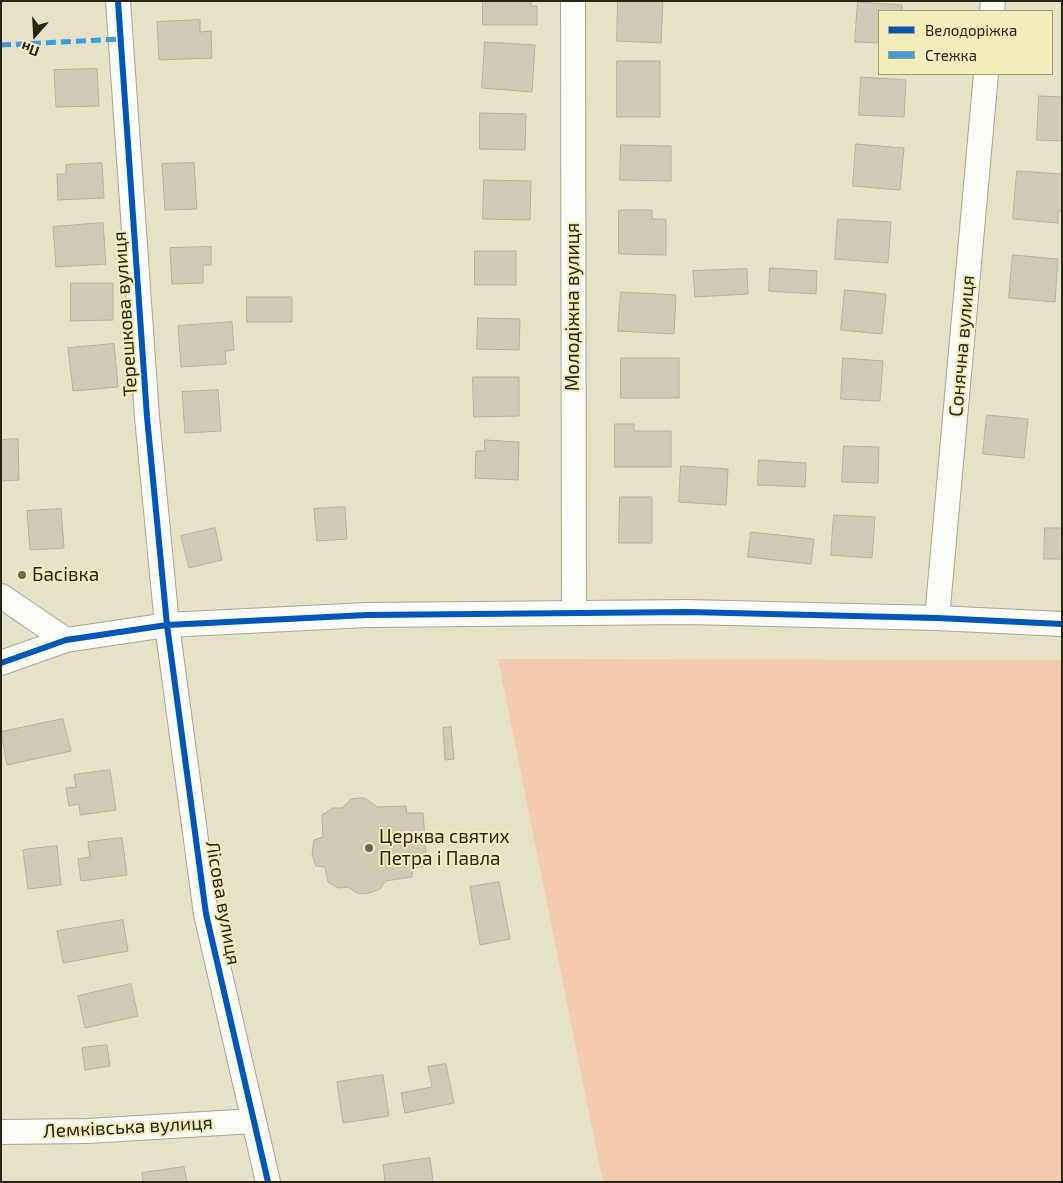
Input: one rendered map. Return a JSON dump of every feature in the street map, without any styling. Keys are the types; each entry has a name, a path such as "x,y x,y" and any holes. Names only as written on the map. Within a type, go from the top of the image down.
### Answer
{"street":[{"name":"Терешкова вулиця","path":"118,1 147,417 167,626"},
{"name":"Молодіжна вулиця","path":"573,1 574,613"},
{"name":"Сонячна вулиця","path":"937,618 986,75"},
{"path":"1,596 66,640"},
{"path":"1,663 66,640 167,626 367,615 688,612 937,618 1062,624"},
{"name":"Лісова вулиця","path":"167,626 206,914 268,1182"},
{"name":"Лемківська вулиця","path":"1,1132 88,1131 254,1121"}],"shaded area":[{"path":"498,659 1062,660 1062,1182 603,1182"}],"building":[{"path":"483,1 531,1 531,6 537,6 537,25 483,25"},
{"path":"618,1 663,1 661,43 617,41"},
{"path":"858,2 902,5 902,10 878,10 878,43 855,42"},
{"path":"200,20 200,32 211,31 212,58 159,60 157,22"},
{"path":"485,42 535,45 532,92 482,88"},
{"path":"617,61 660,61 660,117 617,117"},
{"path":"97,69 99,106 56,107 54,70"},
{"path":"861,77 906,80 904,117 859,115"},
{"path":"1039,96 1062,97 1062,141 1037,140"},
{"path":"480,113 526,114 525,150 480,149"},
{"path":"856,144 904,148 900,190 853,186"},
{"path":"621,145 671,146 671,181 620,180"},
{"path":"102,163 104,198 58,200 57,174 66,174 66,165"},
{"path":"194,163 197,209 165,210 162,164"},
{"path":"1017,171 1062,174 1062,211 1058,211 1058,223 1013,219"},
{"path":"484,180 531,181 530,220 483,219"},
{"path":"619,210 652,210 652,219 666,219 666,255 619,254"},
{"path":"838,219 891,222 888,263 835,259"},
{"path":"103,223 106,264 56,267 53,227"},
{"path":"211,247 211,265 203,265 203,283 172,284 170,248"},
{"path":"475,251 516,251 516,285 475,285"},
{"path":"1013,255 1058,259 1055,302 1009,298"},
{"path":"770,268 817,271 816,294 769,291"},
{"path":"747,269 748,294 695,297 693,271"},
{"path":"71,283 113,283 113,320 71,321"},
{"path":"845,290 886,294 882,334 841,330"},
{"path":"621,292 676,295 674,334 618,331"},
{"path":"247,297 292,297 292,322 247,322"},
{"path":"478,318 520,319 519,350 477,349"},
{"path":"232,322 234,350 225,351 226,364 181,367 178,326"},
{"path":"114,344 118,387 73,391 68,348"},
{"path":"621,358 679,358 679,398 621,398"},
{"path":"843,358 883,361 880,401 841,399"},
{"path":"473,377 519,377 519,416 474,417"},
{"path":"218,390 221,431 185,433 182,392"},
{"path":"987,415 1028,419 1024,458 983,454"},
{"path":"615,424 634,424 634,431 671,431 671,467 615,467"},
{"path":"18,439 19,480 1,481 1,440"},
{"path":"485,440 519,442 518,480 475,478 476,451 484,451"},
{"path":"844,446 879,447 878,483 842,482"},
{"path":"759,460 806,463 805,487 758,485"},
{"path":"681,466 728,469 726,505 679,502"},
{"path":"620,497 652,497 652,543 619,543"},
{"path":"345,507 347,539 317,541 314,509"},
{"path":"61,509 64,548 30,550 27,511"},
{"path":"834,515 875,517 872,558 831,555"},
{"path":"215,528 222,560 189,568 181,536"},
{"path":"1045,528 1062,528 1062,559 1044,559"},
{"path":"751,532 814,539 811,564 748,557"},
{"path":"63,719 71,751 7,765 1,732"},
{"path":"451,727 454,759 445,760 443,728"},
{"path":"110,770 116,810 80,815 79,804 69,806 66,788 76,787 74,775"},
{"name":"Церква святих Петра і Павла","path":"364,798 378,807 406,806 407,813 423,813 427,866 412,868 412,877 385,881 380,889 366,894 357,893 348,887 338,888 328,882 325,867 316,866 312,854 314,840 323,837 322,815 333,808 342,808 351,799"},
{"path":"122,838 127,875 81,881 78,859 90,857 88,842"},
{"path":"57,846 61,885 28,889 23,850"},
{"path":"499,882 510,939 480,945 470,887"},
{"path":"123,920 128,951 63,963 57,931"},
{"path":"131,984 138,1016 85,1028 78,996"},
{"path":"107,1045 110,1066 85,1070 82,1048"},
{"path":"446,1064 454,1103 405,1113 401,1093 432,1087 428,1067"},
{"path":"383,1075 389,1116 343,1123 337,1082"},
{"path":"430,1158 433,1182 385,1182 383,1165"},
{"path":"184,1167 187,1182 143,1182 142,1173"}],"marked path":[{"path":"1,45 121,39"}],"cycle path":[{"path":"118,1 147,417 167,625 206,914 268,1182"},
{"path":"1,663 66,640 167,625 367,615 688,612 937,618 1062,624"}],"place":[{"name":"Басівка","path":"22,575"},
{"name":"Церква святих Петра і Павла","path":"369,848"}]}
